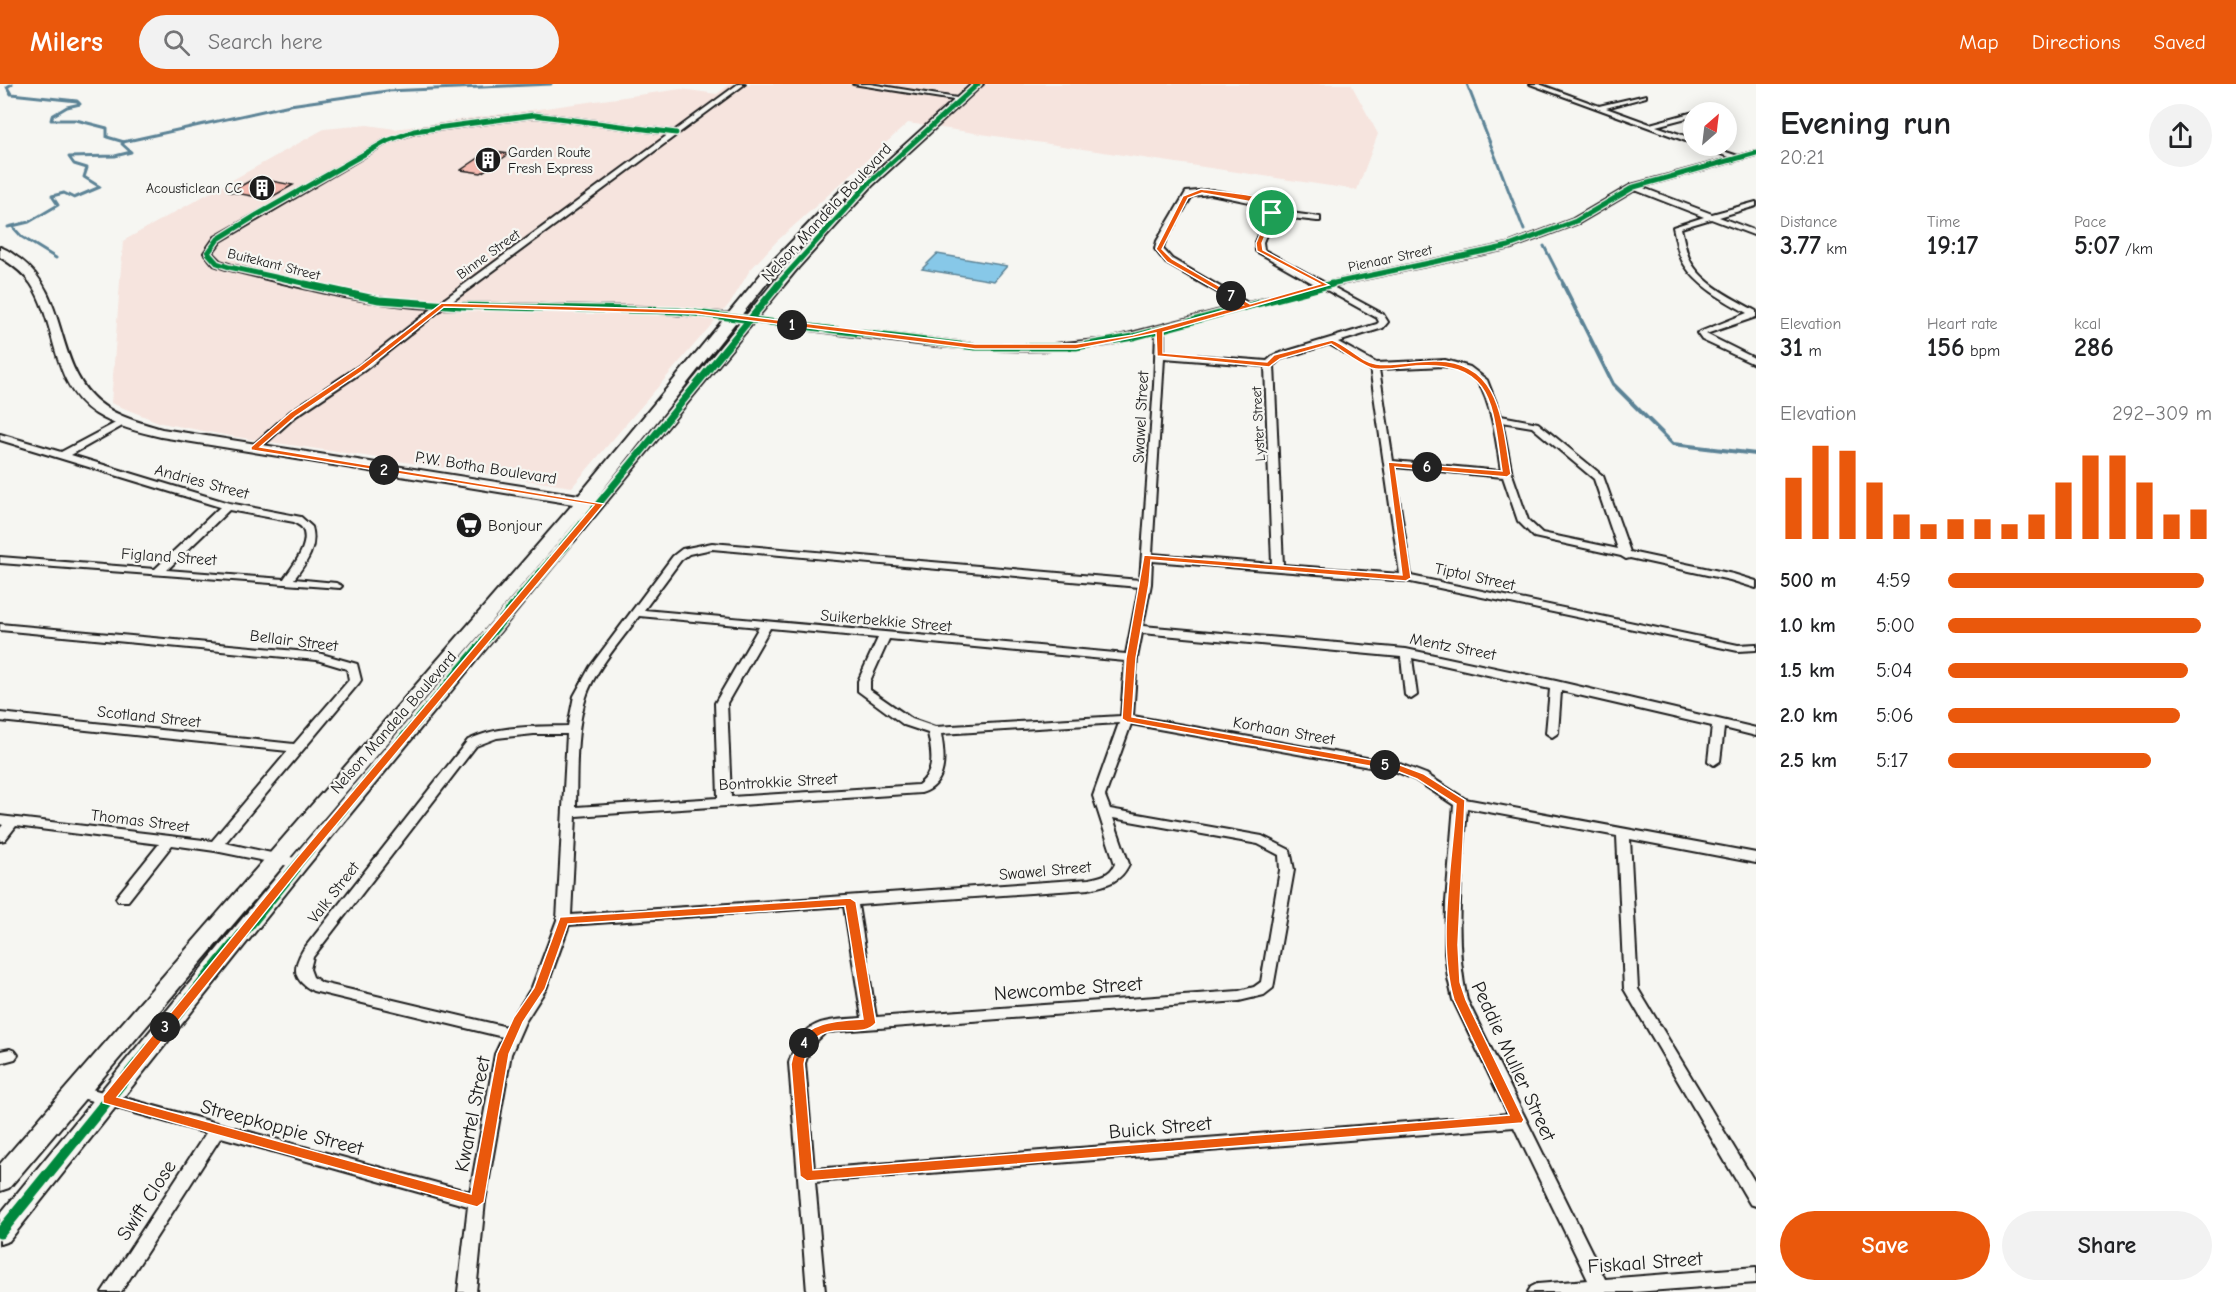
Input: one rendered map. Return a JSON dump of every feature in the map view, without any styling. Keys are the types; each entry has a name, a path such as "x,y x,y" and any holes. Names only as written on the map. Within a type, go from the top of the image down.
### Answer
{"street":[{"name":"Binne Street","path":"254,449 294,414 362,368 442,305 742,84"},
{"path":"856,84 953,98"},
{"name":"Nelson Mandela Boulevard","path":"672,403 750,319 806,250 953,98 963,84"},
{"name":"Nelson Mandela Boulevard","path":"0,1181 276,858 512,607 591,502 672,403 770,271 825,210 953,98 978,84"},
{"path":"1533,84 1683,138"},
{"path":"1598,108 1644,96"},
{"name":"Buitekant Street","path":"676,133 546,115 518,116 414,131 387,141 257,215 218,239 208,253 217,263 229,267 379,300 442,305 670,310 735,317"},
{"path":"1648,126 1683,117"},
{"name":"Pienaar Street","path":"750,319 975,346 1076,346 1160,330 1326,285 1472,255 1534,238 1576,221 1634,187 1756,153"},
{"path":"1732,156 1738,158"},
{"path":"1634,187 1756,234"},
{"path":"1248,306 1169,261 1159,249 1161,241 1189,194 1211,192 1267,201 1274,207 1259,243 1260,251 1326,285"},
{"path":"1756,204 1677,227 1688,263 1724,295 1756,314"},
{"path":"1272,213 1317,219"},
{"name":"P.W. Botha Boulevard","path":"0,251 22,267 40,289 66,371 78,391 89,402 123,422 161,433 254,449 591,502"},
{"name":"Lyster Street","path":"1278,568 1269,364 1277,357 1332,342 1380,326 1384,322 1380,316 1326,285"},
{"path":"1756,314 1701,333 1705,338 1756,362"},
{"path":"735,317 750,319"},
{"name":"Swawel Street","path":"564,920 850,902 1103,881 1112,878 1122,864 1103,812 1100,788 1127,719 1131,658 1145,584 1160,330"},
{"path":"1332,342 1374,366 1438,363 1467,369 1485,383 1497,418 1507,474 1523,521 1529,529 1552,540 1733,578 1756,585"},
{"path":"1160,355 1269,364"},
{"path":"1374,366 1391,464 1406,578"},
{"path":"1497,418 1535,425 1599,478 1626,556"},
{"path":"62,456 123,422"},
{"name":"Andries Street","path":"0,436 227,506 297,519 307,527 309,533 307,551 286,582"},
{"path":"1391,464 1507,474"},
{"name":"Nelson Mandela Boulevard","path":"0,1233 299,863 495,604 591,502"},
{"path":"159,571 227,506"},
{"name":"Kwartel Street","path":"467,1292 477,1202 503,1054 512,1034 539,989 564,920 571,812 573,730 585,683 639,613 677,558 686,552 712,546 1145,584"},
{"name":"Tiptol Street","path":"1147,557 1406,578 1738,648 1756,647"},
{"name":"Figland Street","path":"0,560 336,586"},
{"path":"495,604 512,607"},
{"name":"Suikerbekkie Street","path":"639,613 1131,658"},
{"path":"725,801 721,703 766,626"},
{"name":"Bellair Street","path":"0,627 318,657 353,667 355,680 214,846"},
{"name":"Mentz Street","path":"1137,629 1406,653 1556,685 1756,732"},
{"name":"Korhaan Street","path":"885,636 864,681 864,691 908,722 934,731 1127,719 1400,768 1421,777 1461,803 1756,858"},
{"path":"1406,653 1411,695"},
{"path":"1552,733 1556,685"},
{"name":"Scotland Street","path":"0,717 295,748"},
{"path":"1714,761 1718,723"},
{"name":"Valk Street","path":"512,1034 318,987 308,982 302,975 302,968 308,954 472,743 484,737 505,732 573,730"},
{"name":"Bontrokkie Street","path":"571,812 921,789 933,781 937,774 939,761 934,731"},
{"name":"Peddie Muller Street","path":"1461,803 1452,945 1454,982 1460,1000 1517,1120 1600,1287"},
{"name":"Newcombe Street","path":"816,1292 797,1064 800,1052 810,1036 823,1027 1239,996 1264,988 1268,984 1287,870 1285,853 1262,840 1103,812"},
{"path":"0,837 7,820"},
{"name":"Thomas Street","path":"7,820 214,846 299,863"},
{"path":"1623,832 1631,989 1756,1199"},
{"path":"123,898 169,840"},
{"path":"850,902 870,1023"},
{"name":"Streepkoppie Street","path":"77,1091 477,1202"},
{"name":"Buick Street","path":"807,1176 1517,1120"},
{"name":"Swift Close","path":"111,1292 216,1131"},
{"name":"Fiskaal Street","path":"1537,1292 1756,1275"}],"shaded area":[{"path":"730,84 1351,84 1378,134 1357,190 908,123 777,241 750,270 731,302 572,487 230,436 161,423 111,403 123,241 324,129 367,125 395,129 681,89 717,94"}],"water":[{"path":"937,254 1007,266 994,281 922,269"}],"building":[{"name":"Garden Route Fresh Express","path":"489,151 509,154 481,173 461,170"},
{"name":"Acousticlean CC","path":"255,178 293,185 268,199 230,192"}],"waterway":[{"path":"12,84 7,87 11,94 77,101 80,104 67,107 52,116 51,120 76,120 107,128 107,137 124,142"},
{"path":"124,142 290,105 387,91 551,84"},
{"path":"1467,84 1524,230"},
{"path":"8,227 29,222 58,205 52,196 64,193 74,198 100,187 84,177 87,168 74,164 69,157 115,156 131,152 122,144 124,142"},
{"path":"13,227 22,237 56,258"},
{"path":"1544,246 1564,285"},
{"path":"1563,284 1613,384 1673,444 1756,454"}],"cycle path":[{"path":"0,1233 299,863 599,504 794,265 869,183 978,84"},
{"path":"676,133 534,115 414,131 387,141 257,215 218,239 208,253 217,263 229,267 379,300 462,306 678,311 975,347 1076,347 1133,337 1326,285 1509,246 1576,221 1634,187 1756,153"}],"place":[{"name":"Garden Route Fresh Express","path":"488,160"},
{"name":"Acousticlean CC","path":"262,188"},
{"name":"Bonjour","path":"469,525"}],"route":[{"path":"1272,213 1258,246 1260,251 1326,285 1279,298 1186,322 1133,338 1076,346 975,346 856,334 696,312 442,305 362,368 294,414 254,449 599,504 330,825 107,1100 477,1202 503,1054 518,1020 539,989 564,920 850,902 870,1023 823,1027 810,1036 800,1052 797,1064 807,1176 1517,1120 1460,1000 1454,982 1452,945 1461,803 1421,777 1400,768 1127,719 1131,658 1145,584 1147,557 1406,578 1391,464 1507,474 1497,418 1485,383 1474,373 1461,367 1445,363 1374,366 1332,342 1277,357 1269,364 1160,355 1160,330 1186,322 1248,306 1169,261 1159,249 1185,197 1193,192 1201,191 1260,199 1274,207 1272,213"}]}
